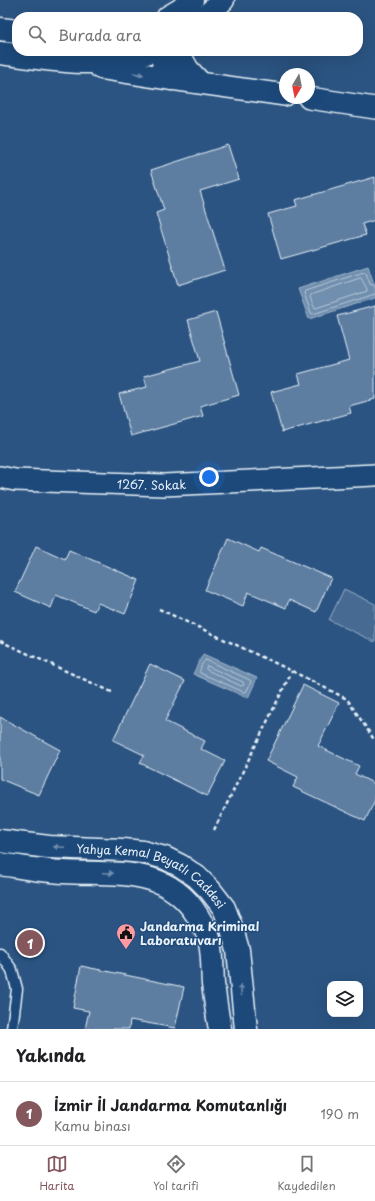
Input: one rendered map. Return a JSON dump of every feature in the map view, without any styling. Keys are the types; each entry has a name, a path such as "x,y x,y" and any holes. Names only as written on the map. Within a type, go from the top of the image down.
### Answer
{"main road":[{"path":"177,12 192,0"},
{"path":"211,12 223,0"},
{"path":"0,29 12,30"},
{"path":"0,52 12,54"},
{"path":"26,56 171,79"},
{"path":"58,61 82,63 108,62 131,56"},
{"name":"Yahya Kemal Beyatlı Caddesi","path":"0,840 49,847 143,852 165,858 182,866 197,877 210,890 224,908 232,929 238,950 246,1029"},
{"name":"Yahya Kemal Beyatlı Caddesi","path":"0,864 37,870 128,874 145,877 167,886 181,894 193,908 204,926 210,941 213,983 220,1029"}],"street":[{"path":"160,56 171,79 279,94"},
{"path":"181,56 188,69 200,82"},
{"path":"315,99 375,108"},
{"name":"1267. Sokak","path":"0,477 15,480 164,485 375,475"}],"lane":[{"path":"0,953 12,970 17,989 12,1029"}],"path":[{"path":"159,609 292,671 347,699 375,741"},
{"path":"0,641 114,693"},
{"path":"214,830 292,671"}],"shaded area":[{"path":"344,589 375,604 375,642 329,620"}],"water":[{"path":"368,266 375,287 375,298 309,319 298,289"},
{"path":"203,654 257,678 248,698 193,674"}],"building":[{"path":"228,145 239,179 200,191 225,270 178,285 156,213 164,210 151,170"},
{"path":"375,177 375,220 362,224 366,235 281,259 268,214 297,206 295,200"},
{"path":"375,306 375,399 349,406 351,413 282,432 271,392 301,384 298,374 349,360 337,316"},
{"path":"216,312 239,395 200,406 203,416 131,436 119,394 147,387 144,376 200,361 188,320"},
{"path":"228,538 259,552 261,548 331,578 316,612 289,600 286,608 248,592 243,606 205,590"},
{"path":"36,546 65,559 69,550 139,580 125,614 98,603 94,611 56,595 51,608 15,592"},
{"path":"150,664 185,681 165,721 205,741 201,749 225,761 207,796 140,763 144,755 113,740"},
{"path":"303,685 339,703 318,746 359,766 355,774 375,784 375,800 365,821 293,787 298,777 266,761"},
{"path":"0,717 60,750 39,795 0,779"},
{"path":"81,966 184,987 175,1028 130,1020 129,1029 85,1029 89,1011 73,1008"}],"place":[{"name":"İzmir İl Jandarma Komutanlığı","path":"30,943"},
{"name":"Jandarma Kriminal Laboratuvarı","path":"126,950"}]}
